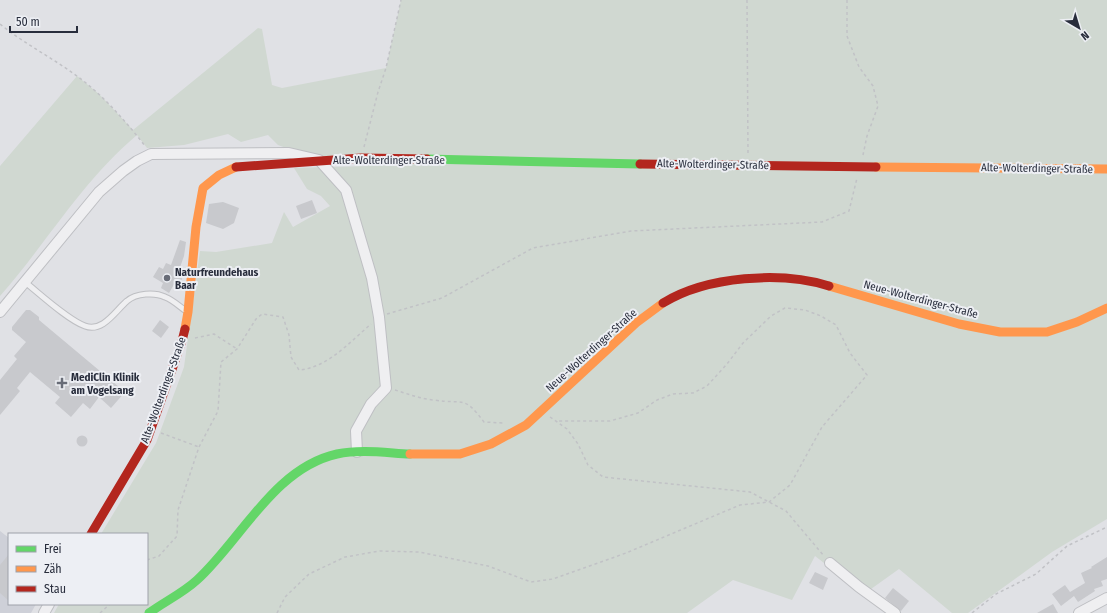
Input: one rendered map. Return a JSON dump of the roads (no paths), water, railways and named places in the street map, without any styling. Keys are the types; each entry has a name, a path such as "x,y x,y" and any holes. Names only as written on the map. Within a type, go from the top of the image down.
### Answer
{"street":[{"name":"Alte-Wolterdinger-Straße","path":"0,312 99,192 123,171 151,154 290,153 319,160"},
{"name":"Alte-Wolterdinger-Straße","path":"92,533 152,430 182,341 188,312 196,220 203,188 218,175 234,166 361,158 748,166 1107,169"},
{"path":"319,160 346,190 372,278 379,316 386,388 371,404 356,431 357,452"},
{"name":"Neue-Wolterdinger-Straße","path":"149,613 196,581 225,550 257,510 287,480 313,463 337,454 357,452 425,455 460,454 491,444 526,425 636,323 665,302 706,285 751,277 817,282 958,324 1000,332 1047,332 1077,322 1107,308"},
{"path":"830,563 858,587 895,613"},
{"path":"1079,613 1107,598"}],"lane":[{"path":"26,282 58,310 85,327 98,326 110,319 128,300 143,295 156,294 166,297 188,312"}],"place":[{"name":"Naturfreundehaus Baar","path":"167,278"},
{"name":"MediClin Klinik am Vogelsang","path":"62,383"}]}
